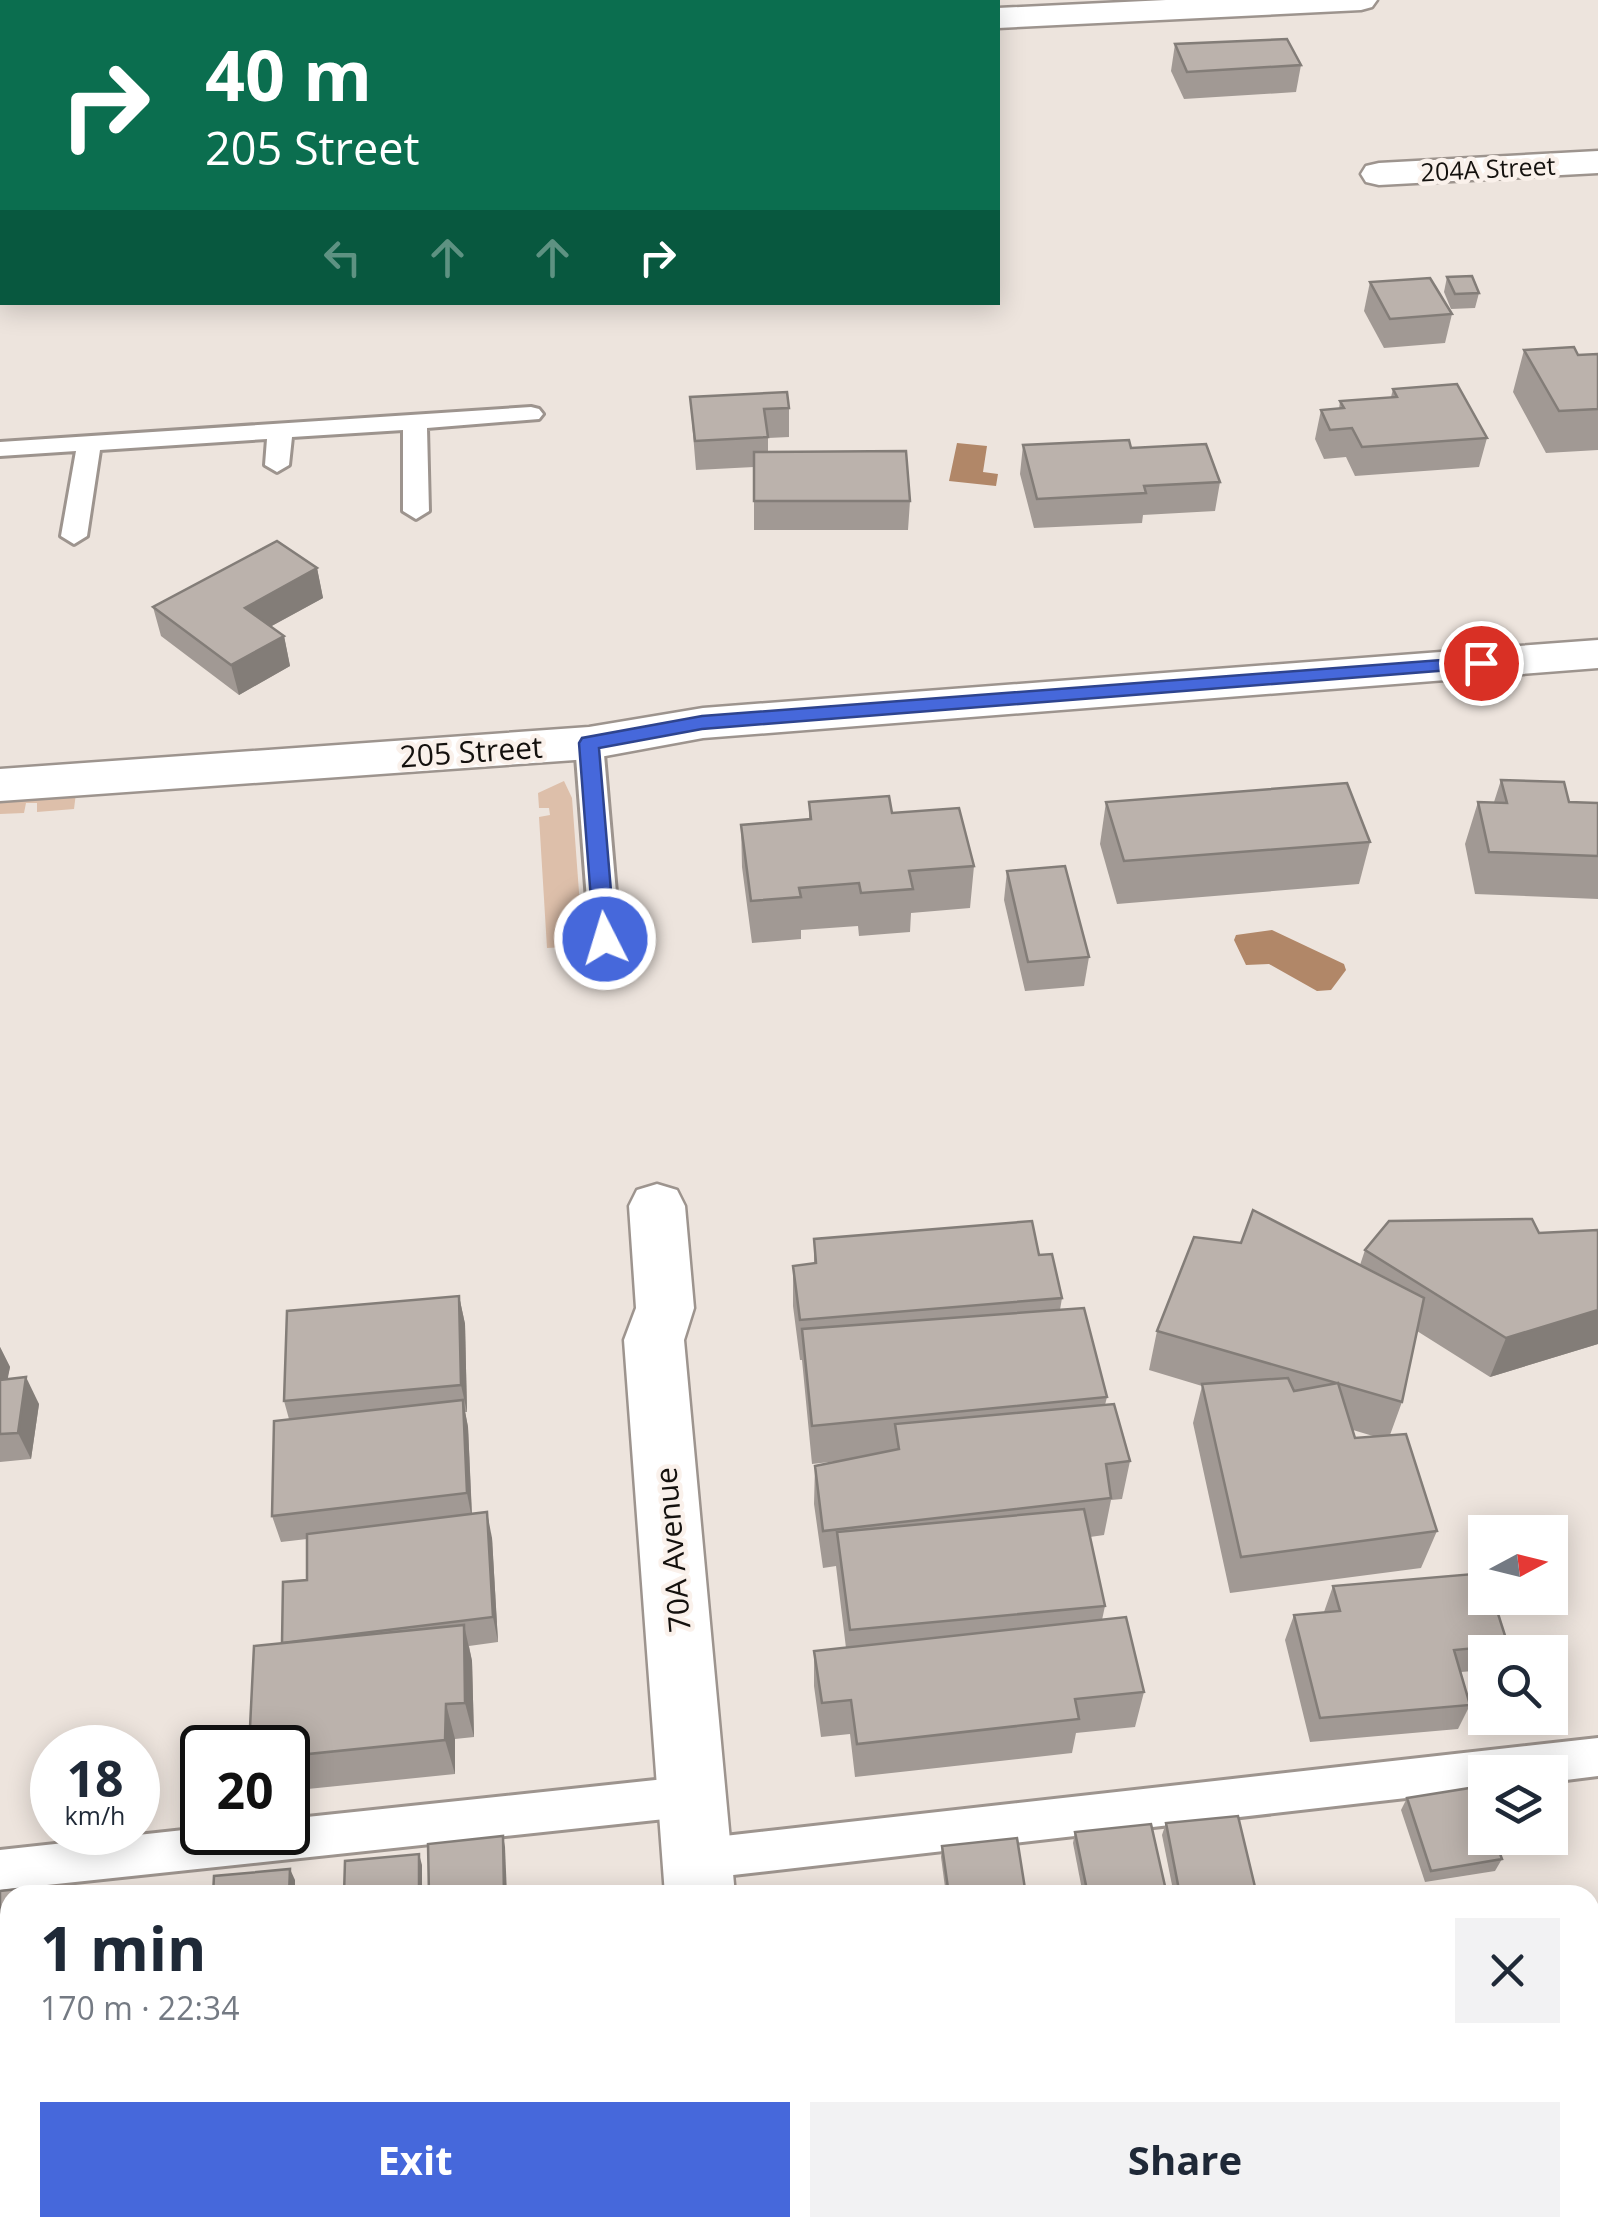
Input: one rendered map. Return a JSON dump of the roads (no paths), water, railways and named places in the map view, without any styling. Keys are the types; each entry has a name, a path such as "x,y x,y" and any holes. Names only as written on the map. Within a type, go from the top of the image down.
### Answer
{"street":[{"path":"1000,18 1360,0"},
{"name":"204A Street","path":"1378,174 1598,162"},
{"name":"205 Street","path":"0,785 589,743 702,722 1598,654"},
{"name":"70A Avenue","path":"657,1206 665,1308 654,1340 699,1877"}],"lane":[{"path":"0,450 531,414"},
{"path":"415,422 416,512"},
{"path":"277,465 280,431"},
{"path":"74,536 89,444"},
{"path":"589,743 605,939"},
{"path":"699,1877 1598,1756"},
{"path":"0,1870 693,1796"}]}
